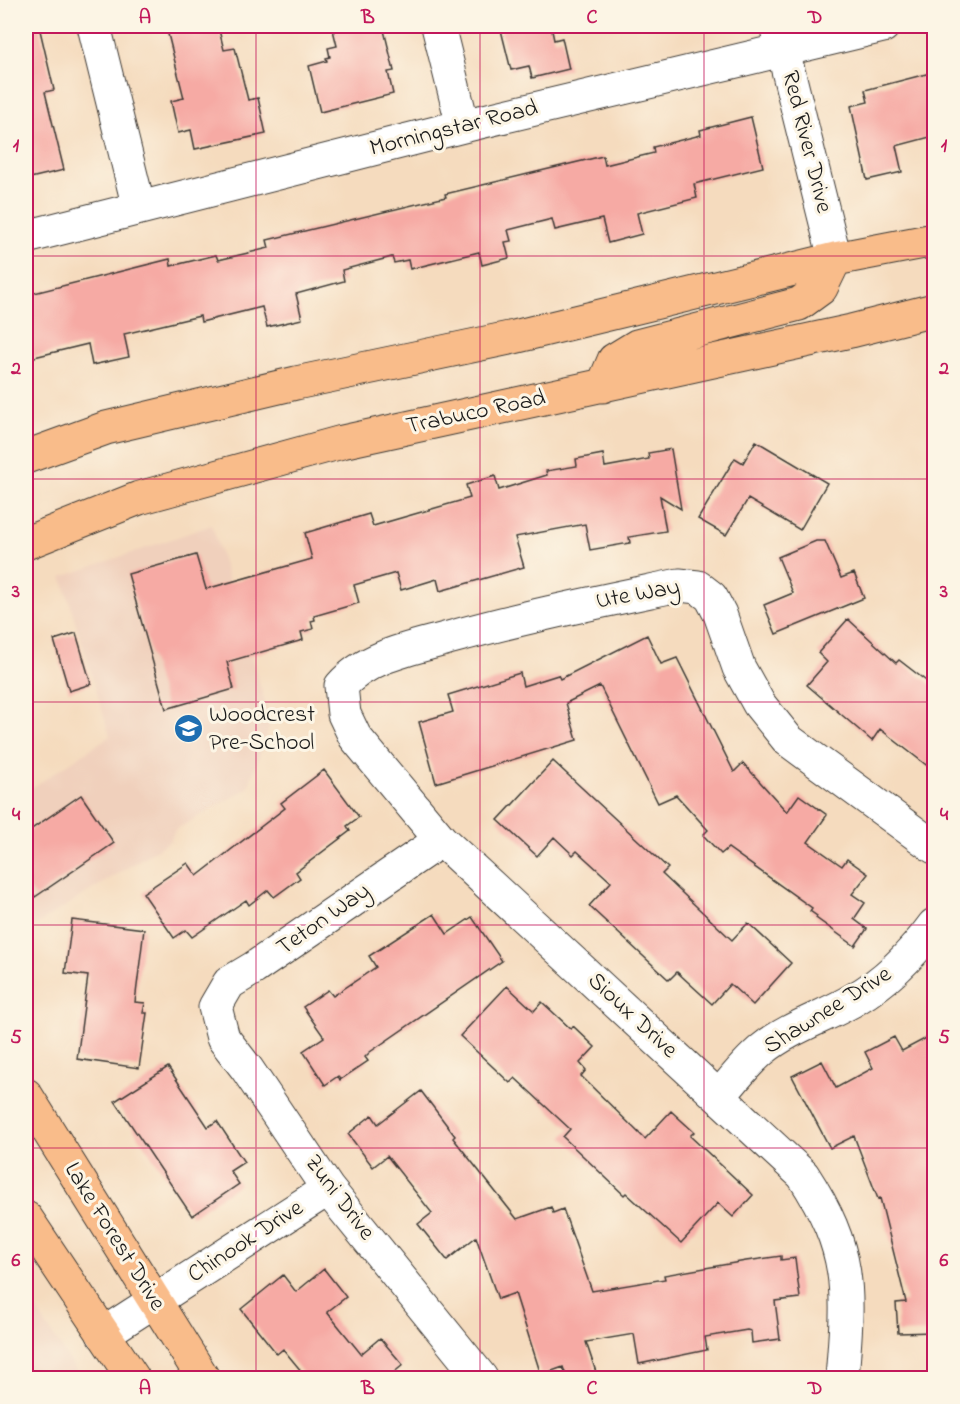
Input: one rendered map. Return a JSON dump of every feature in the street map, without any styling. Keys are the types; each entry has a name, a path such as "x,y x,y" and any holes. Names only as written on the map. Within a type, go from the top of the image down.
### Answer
{"main road":[{"path":"26,457 106,428 296,382 514,337 835,259 934,240"},
{"path":"603,386 614,360 637,346 799,304 821,288 835,259"},
{"name":"Trabuco Road","path":"26,543 139,498 342,442 851,331 934,310"},
{"name":"Lake Forest Drive","path":"26,1095 153,1302 203,1378"},
{"path":"26,1218 132,1378"}],"street":[{"path":"94,26 140,208"},
{"path":"438,26 463,126"},
{"name":"Morningstar Road","path":"26,237 463,126 780,38 883,26"},
{"name":"Red River Drive","path":"780,38 835,259"},
{"name":"Ute Way","path":"341,686 352,673 382,658 530,615 679,585 698,587 711,597 720,614 739,668 759,704 788,740 934,847"},
{"name":"Sioux Drive","path":"341,686 344,714 356,737 441,840 803,1175 825,1209 837,1238 846,1282 847,1320 842,1378"},
{"name":"Teton Way","path":"215,1007 229,983 441,840"},
{"name":"Shawnee Drive","path":"720,1096 745,1066 764,1048 855,1000 884,980 912,955 934,925"},
{"name":"Zuni Drive","path":"215,1007 223,1038 247,1069 328,1189 481,1378"},
{"name":"Chinook Drive","path":"103,1335 328,1189"}],"shaded area":[{"name":"Woodcrest Pre-School","path":"212,525 271,722 248,788 175,830 170,841 26,931 26,792 110,736 62,577"},
{"path":"26,1294 81,1378 26,1378"}],"building":[{"path":"26,26 39,26 54,90 45,92 64,170 26,179"},
{"path":"188,26 218,26 224,50 235,48 248,100 258,98 266,134 195,149 191,130 178,133 171,101 184,98 167,30"},
{"path":"332,26 383,26 394,71 388,72 393,94 320,112 309,66 327,61 326,58 330,57 328,48 337,46"},
{"path":"500,26 551,26 554,40 562,38 569,69 532,78 529,66 511,70"},
{"path":"934,72 934,136 896,146 902,172 867,180 851,106 868,102 865,90"},
{"path":"751,117 763,167 694,184 697,198 637,213 642,234 608,243 602,219 555,230 552,219 508,230 511,241 505,242 509,258 482,265 479,252 410,269 408,260 394,263 392,257 342,270 344,281 296,294 302,319 267,327 262,307 201,322 200,316 124,334 129,357 92,365 88,344 26,359 26,295 170,259 171,266 216,255 218,260 269,248 267,240 446,197 445,194 603,156 605,165 654,153 653,147 701,135 700,130"},
{"path":"756,441 827,483 800,530 748,499 726,535 698,519 735,458 743,463"},
{"path":"671,449 681,509 660,496 666,531 629,537 630,543 590,550 585,524 515,537 524,567 440,591 437,579 401,590 396,573 354,585 359,603 314,616 315,620 311,621 313,629 301,632 303,640 227,662 234,689 166,709 128,574 196,555 206,589 312,559 305,533 369,514 373,526 470,498 466,485 495,476 499,490 547,475 546,471 577,466 576,459 603,454 605,467 649,459 648,453"},
{"path":"816,541 825,541 841,578 854,573 864,598 776,634 764,605 793,593 778,557"},
{"path":"848,619 896,663 899,660 934,687 934,771 880,729 872,741 807,685 827,662 818,653"},
{"path":"76,633 91,684 69,691 54,640"},
{"path":"647,635 661,664 677,658 734,772 743,763 787,812 799,795 827,815 808,842 842,866 847,859 868,874 852,894 865,903 854,919 867,929 855,946 816,918 817,916 810,911 812,908 728,848 721,854 703,835 708,830 676,795 658,803 600,686 566,703 577,740 436,783 419,722 453,712 448,695 520,673 523,686 558,675 560,679"},
{"path":"553,761 668,868 662,874 732,940 748,923 791,963 753,1005 730,984 712,1004 677,972 669,980 589,906 611,882 577,851 573,855 554,837 537,856 498,820"},
{"path":"324,770 359,817 347,826 350,831 296,872 300,878 274,897 268,890 249,905 246,900 192,937 186,930 174,938 143,893 188,863 197,876 285,808 281,803"},
{"path":"81,795 114,843 35,897 26,883 26,833"},
{"path":"434,914 447,934 472,917 502,961 370,1052 365,1057 368,1061 340,1080 338,1076 325,1085 303,1051 324,1037 303,1007 328,990 333,996 376,967 369,956"},
{"path":"72,920 144,929 135,1002 145,1003 143,1013 147,1013 139,1068 77,1059 88,976 65,973"},
{"path":"507,986 534,1011 542,1002 571,1029 573,1026 595,1047 580,1063 586,1070 581,1076 645,1139 671,1111 694,1132 690,1136 753,1195 733,1217 718,1203 681,1243 626,1193 624,1195 563,1137 570,1129 515,1078 510,1083 460,1036"},
{"path":"934,1034 934,1332 898,1333 896,1303 906,1302 880,1198 878,1199 854,1136 830,1148 792,1076 822,1061 836,1088 873,1068 865,1052 894,1037 902,1051"},
{"path":"168,1067 208,1127 217,1121 244,1162 230,1171 239,1184 192,1216 115,1101"},
{"path":"421,1091 455,1136 453,1138 517,1219 551,1207 553,1213 563,1209 592,1291 665,1279 664,1275 746,1261 781,1256 781,1260 795,1258 800,1298 775,1301 780,1339 752,1343 751,1331 747,1330 705,1337 707,1350 639,1364 634,1334 586,1342 598,1378 567,1378 563,1367 541,1375 515,1293 498,1299 476,1237 447,1260 418,1224 432,1213 387,1156 373,1167 348,1134 372,1115 378,1124"},
{"path":"324,1269 346,1297 327,1312 361,1354 380,1338 403,1365 387,1378 307,1378 283,1349 277,1354 241,1309 283,1275 296,1292"}],"place":[{"name":"Woodcrest Pre-School","path":"188,729"}]}
